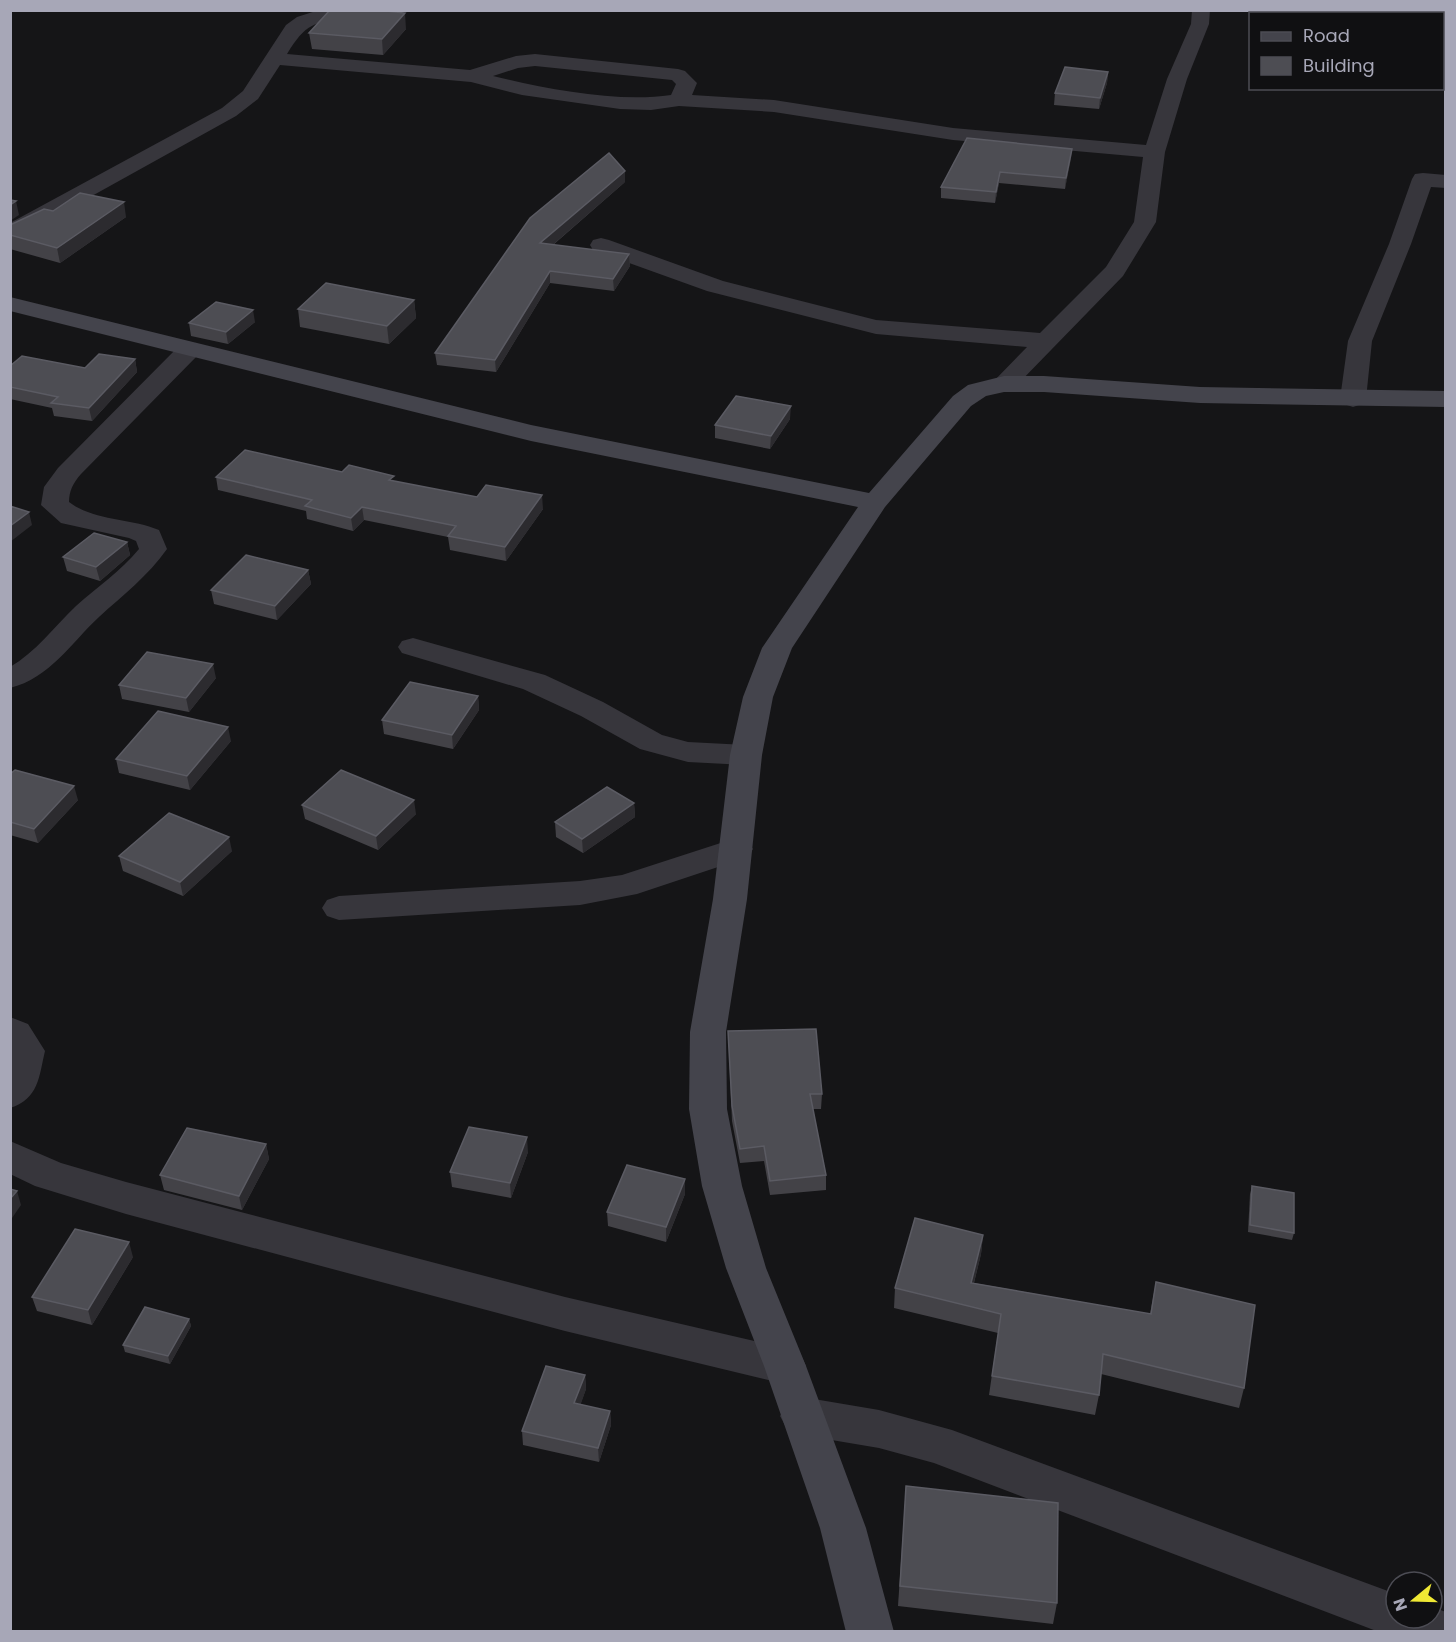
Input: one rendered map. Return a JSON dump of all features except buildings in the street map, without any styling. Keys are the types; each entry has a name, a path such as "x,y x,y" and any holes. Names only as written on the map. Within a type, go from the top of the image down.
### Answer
{"street":[{"path":"10,232 229,112 251,95 293,29 304,21 341,10"},
{"path":"1004,384 1115,271 1145,222 1154,152 1177,79 1200,24 1201,10"},
{"path":"274,59 471,76 522,89 582,99 651,104 679,100 774,105 953,134 1154,152"},
{"path":"471,76 516,62 536,60 678,75 687,83 679,100"},
{"path":"1353,399 1360,341 1400,244 1423,179 1446,182"},
{"path":"601,244 715,286 876,327 1046,341"},
{"path":"10,304 531,433 875,502"},
{"path":"10,680 48,655 79,619 143,563 153,549 149,536 137,531 71,517 55,505 54,493 60,482 76,464 189,350"},
{"path":"870,1632 843,1528 785,1366 746,1268 722,1186 708,1109 708,1032 736,849 746,755 758,697 777,648 875,502 962,401 977,390 1004,384 1044,384 1200,395 1446,399"},
{"path":"413,646 534,682 592,709 651,742 688,752 746,755"},
{"path":"339,908 580,893 625,886 736,849"},
{"path":"10,1030 15,1033 26,1051 18,1084 10,1094"},
{"path":"10,1156 49,1175 126,1198 565,1314 785,1366"},
{"path":"802,1416 879,1429 936,1444 1384,1612"}]}
